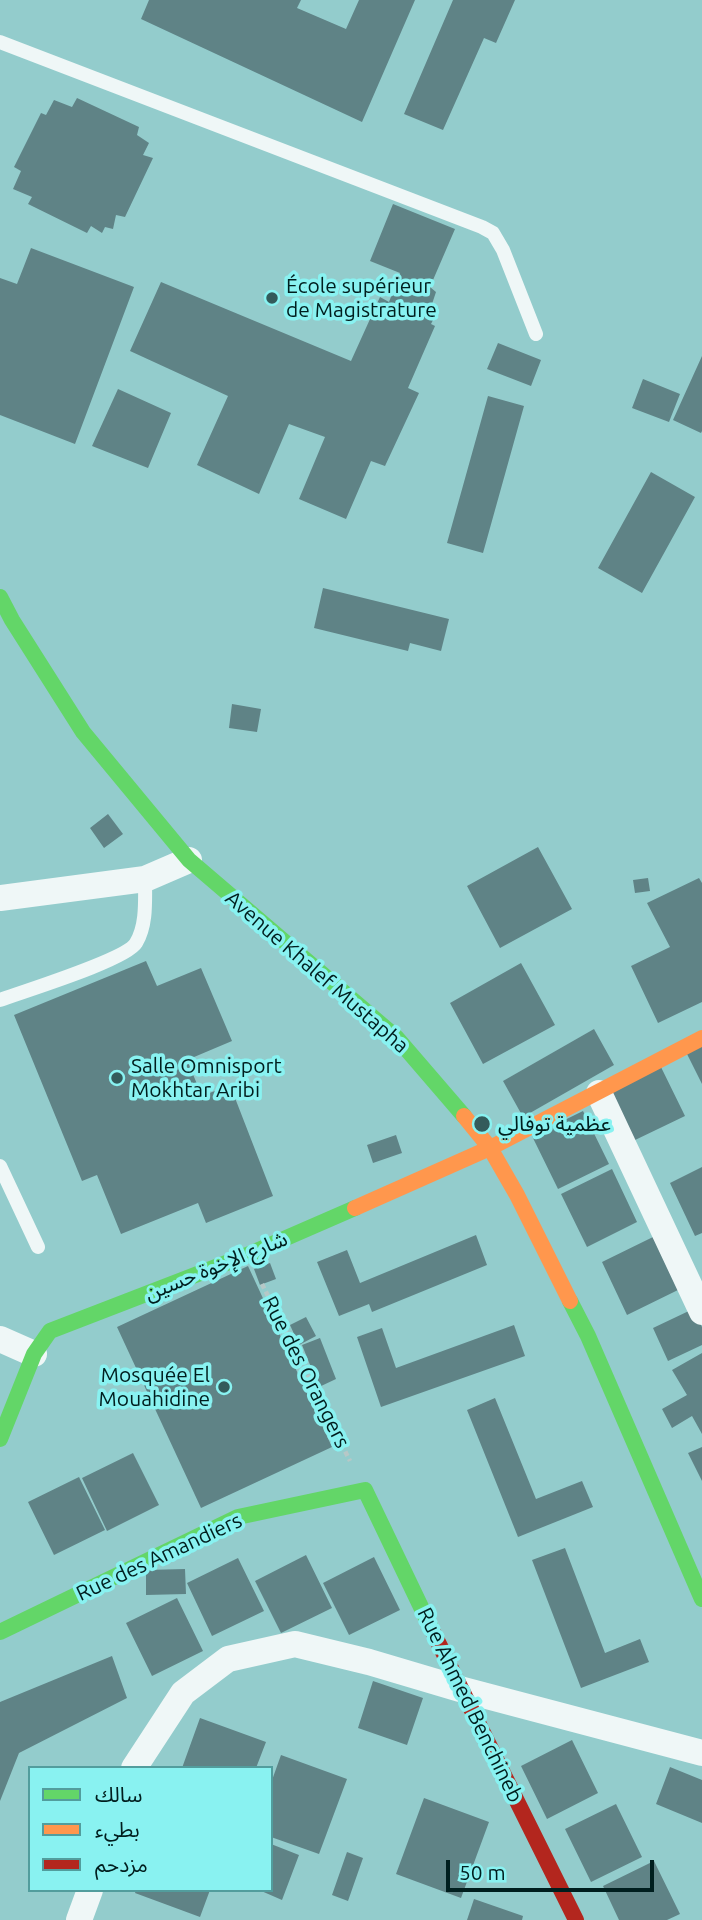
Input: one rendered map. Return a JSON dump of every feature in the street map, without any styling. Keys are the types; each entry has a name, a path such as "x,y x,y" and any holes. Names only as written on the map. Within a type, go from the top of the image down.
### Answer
{"street":[{"name":"Avenue Khalef Mustapha","path":"0,597 83,732 190,860 396,1037 490,1148 517,1195 588,1336 702,1599"},
{"path":"0,898 145,879 190,860"},
{"name":"شارع الإخوة حسين","path":"0,1439 34,1354 50,1331 247,1255 490,1148 702,1038"},
{"path":"599,1093 702,1312"},
{"path":"0,1339 34,1354"},
{"name":"Rue des Amandiers","path":"0,1632 238,1517 365,1490"},
{"name":"Rue Ahmed Benchineb","path":"365,1490 460,1689 576,1920"},
{"path":"135,1766 183,1693 228,1659 295,1644 369,1661 460,1689 702,1753"},
{"path":"79,1920 89,1892"}],"lane":[{"path":"0,42 482,227 493,233 503,250 536,334"},
{"path":"0,1000 107,962 135,946 145,906 145,879"},
{"path":"0,1166 38,1247"}],"path":[{"name":"Rue des Orangers","path":"247,1255 365,1490"}],"building":[{"path":"149,0 301,0 297,8 346,29 359,0 415,0 362,122 141,19"},
{"path":"453,0 515,0 496,43 484,38 443,130 404,114"},
{"path":"77,98 139,127 137,135 149,143 143,155 153,158 125,217 116,215 113,229 105,227 102,233 91,226 87,233 28,204 32,197 13,189 21,171 14,167 41,113 46,115 54,100 72,107"},
{"path":"393,204 455,229 430,287 436,292 432,304 439,308 431,324 435,326 408,388 419,393 385,466 371,461 346,519 299,499 325,437 289,424 259,494 197,465 228,396 130,351 161,282 351,361 380,297 389,302 400,273 370,261"},
{"path":"31,248 134,287 75,444 0,415 0,278 17,284"},
{"path":"498,343 541,360 531,386 487,369"},
{"path":"702,356 702,431 701,433 673,420"},
{"path":"643,379 680,394 669,422 632,408"},
{"path":"118,389 171,413 148,468 92,446"},
{"path":"488,396 524,406 483,553 447,543"},
{"path":"651,472 695,497 642,593 598,568"},
{"path":"323,588 449,619 441,651 410,643 408,651 314,628"},
{"path":"232,704 261,709 257,732 229,728"},
{"path":"108,814 123,834 104,848 90,828"},
{"path":"538,847 572,909 500,948 467,886"},
{"path":"648,878 650,891 635,893 633,880"},
{"path":"699,878 702,883 702,1002 658,1023 631,966 670,947 647,903"},
{"name":"Salle Omnisport Mokhtar Aribi","path":"146,961 157,986 201,968 232,1041 187,1060 202,1096 230,1085 273,1196 206,1223 198,1203 121,1234 97,1175 82,1181 14,1015"},
{"path":"521,963 555,1025 483,1064 450,1003"},
{"path":"594,1029 614,1065 523,1117 503,1081"},
{"path":"702,1042 702,1084 685,1050"},
{"path":"659,1063 685,1116 633,1141 608,1088"},
{"path":"583,1111 609,1164 558,1189 532,1136"},
{"path":"396,1135 402,1153 373,1163 367,1145"},
{"path":"702,1167 702,1233 695,1236 670,1183"},
{"path":"612,1169 637,1222 587,1247 561,1194"},
{"path":"476,1235 487,1265 372,1312 369,1304 339,1316 317,1262 347,1250 360,1283"},
{"path":"653,1237 678,1290 627,1315 602,1262"},
{"path":"270,1263 276,1279 260,1285 254,1269"},
{"name":"Mosquée El Mouahidine","path":"248,1266 332,1447 201,1508 117,1327"},
{"path":"693,1309 702,1327 702,1345 668,1361 653,1328"},
{"path":"306,1317 316,1336 299,1345 290,1325"},
{"path":"514,1325 525,1356 381,1407 357,1337 382,1328 396,1368"},
{"path":"320,1338 336,1379 319,1387 302,1345"},
{"path":"702,1353 702,1434 692,1416 672,1428 662,1409 687,1395 672,1370"},
{"path":"495,1398 536,1499 582,1481 593,1507 518,1537 467,1410"},
{"path":"702,1447 702,1481 688,1453"},
{"path":"133,1453 159,1505 107,1531 82,1478"},
{"path":"79,1477 105,1530 54,1555 28,1502"},
{"path":"565,1548 605,1653 640,1639 649,1662 581,1688 532,1560"},
{"path":"306,1555 332,1608 281,1633 255,1581"},
{"path":"374,1557 400,1610 349,1635 323,1583"},
{"path":"238,1558 264,1611 212,1636 187,1583"},
{"path":"185,1569 186,1594 146,1595 146,1570"},
{"path":"177,1598 203,1651 152,1676 126,1623"},
{"path":"112,1656 127,1698 19,1753 0,1801 0,1702"},
{"path":"373,1681 423,1698 407,1745 358,1728"},
{"path":"200,1718 266,1742 257,1766 183,1766"},
{"path":"572,1740 598,1793 547,1819 521,1766"},
{"path":"281,1755 347,1779 319,1854 273,1838 273,1777"},
{"path":"670,1767 702,1780 702,1823 656,1804"},
{"path":"424,1798 489,1822 461,1898 396,1874"},
{"path":"616,1804 642,1857 591,1882 565,1829"},
{"path":"273,1845 299,1855 282,1900 264,1892 273,1892"},
{"path":"347,1852 363,1858 348,1901 332,1895"},
{"path":"654,1861 680,1914 667,1920 619,1920 603,1886"},
{"path":"135,1892 209,1892 200,1917"},
{"path":"474,1899 523,1916 522,1920 467,1920"}],"traffic: fast":[{"path":"0,597 83,732 189,860 396,1037 464,1116"},
{"path":"0,1439 34,1354 50,1331 247,1255 355,1208"},
{"path":"570,1301 588,1336 702,1599"},
{"path":"0,1632 238,1517 365,1490 432,1630"}],"traffic: slow":[{"path":"355,1208 490,1148 702,1038"},
{"path":"464,1116 490,1148 517,1195 570,1301"}],"traffic: jam":[{"path":"432,1630 576,1920"}],"place":[{"name":"École supérieur de Magistrature","path":"272,298"},
{"name":"Salle Omnisport Mokhtar Aribi","path":"117,1078"},
{"name":"عظمية توفالي","path":"482,1124"},
{"name":"Mosquée El Mouahidine","path":"224,1387"}]}
